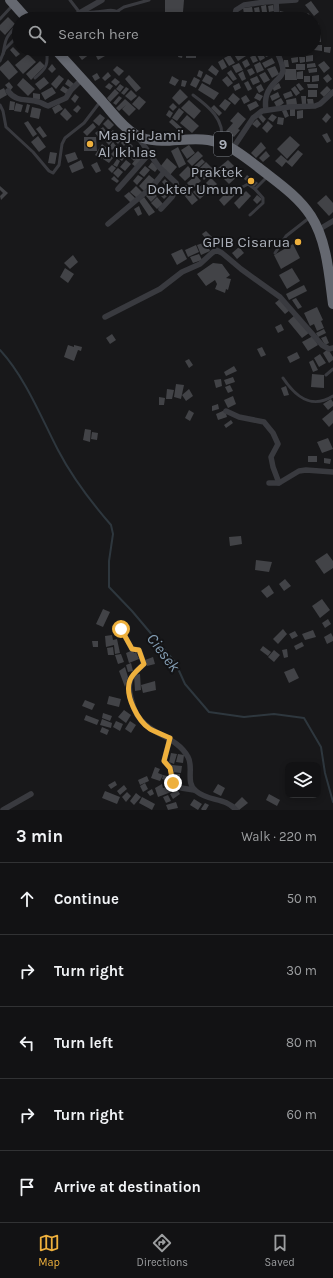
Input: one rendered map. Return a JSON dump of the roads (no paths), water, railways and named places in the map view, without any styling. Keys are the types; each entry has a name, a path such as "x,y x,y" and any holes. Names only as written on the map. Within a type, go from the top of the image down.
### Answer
{"highway":[{"path":"12,2 18,12"},
{"name":"9","path":"61,56 119,120 136,134 148,139 160,141 195,139 221,143 233,148 296,199 311,216 318,230 325,252 333,304"}],"street":[{"path":"82,12 102,0"},
{"path":"235,12 238,8 244,5 296,0"},
{"path":"276,1 277,12"},
{"path":"106,12 116,12"},
{"path":"266,110 264,102 265,96 282,73 283,66 279,56"},
{"path":"8,91 13,97 18,99 40,102 48,106 66,98 70,90 82,79"},
{"path":"233,148 253,118 266,110 315,106 320,104 333,92"},
{"path":"136,134 149,154 164,172 176,181 177,187 172,197 161,208"},
{"path":"118,189 149,154"},
{"path":"108,224 152,187 164,172"},
{"path":"318,230 333,221"},
{"path":"105,317 160,289 182,272 200,264 216,250 280,297 322,345 329,349 333,348"},
{"path":"226,410 239,417 264,422 273,433 278,444 272,455 271,462 279,483"},
{"path":"269,483 279,483 299,471 306,470 333,472"},
{"path":"121,629 132,649 139,650 144,664 137,670 129,683 130,695 134,710 139,718 148,726 170,738 189,758 191,784 194,790"},
{"path":"170,738 164,761 170,768 173,783 181,788 194,790 203,796 230,803 236,810"},
{"path":"3,810 31,794"}],"lane":[{"path":"70,0 79,12"},
{"path":"116,12 124,7 148,0"},
{"path":"0,19 12,2"},
{"path":"0,61 5,40 12,31"},
{"path":"2,54 12,41"},
{"path":"35,78 46,68 47,56"},
{"path":"193,95 208,107 218,120 223,135 221,143"},
{"path":"0,105 3,111 6,126 33,152 49,171 53,173 59,165 62,144 65,138 89,118 102,100"},
{"path":"255,189 268,175"},
{"path":"239,189 248,184 263,198 263,203 250,215"},
{"path":"275,253 286,236 311,216"},
{"path":"326,375 333,369"},
{"path":"283,378 292,390 304,400 321,402 333,396"}],"waterway":[{"name":"Ciesek","path":"0,350 25,385 69,470 111,525 113,534 109,561 109,587 132,611 175,662 185,684 209,712 244,717 274,714 304,718 321,747 325,773 333,802"}],"place":[{"name":"Masjid Jami' Al Ikhlas","path":"90,144"},
{"name":"Praktek Dokter Umum","path":"251,181"},
{"name":"GPIB Cisarua","path":"298,242"}]}
